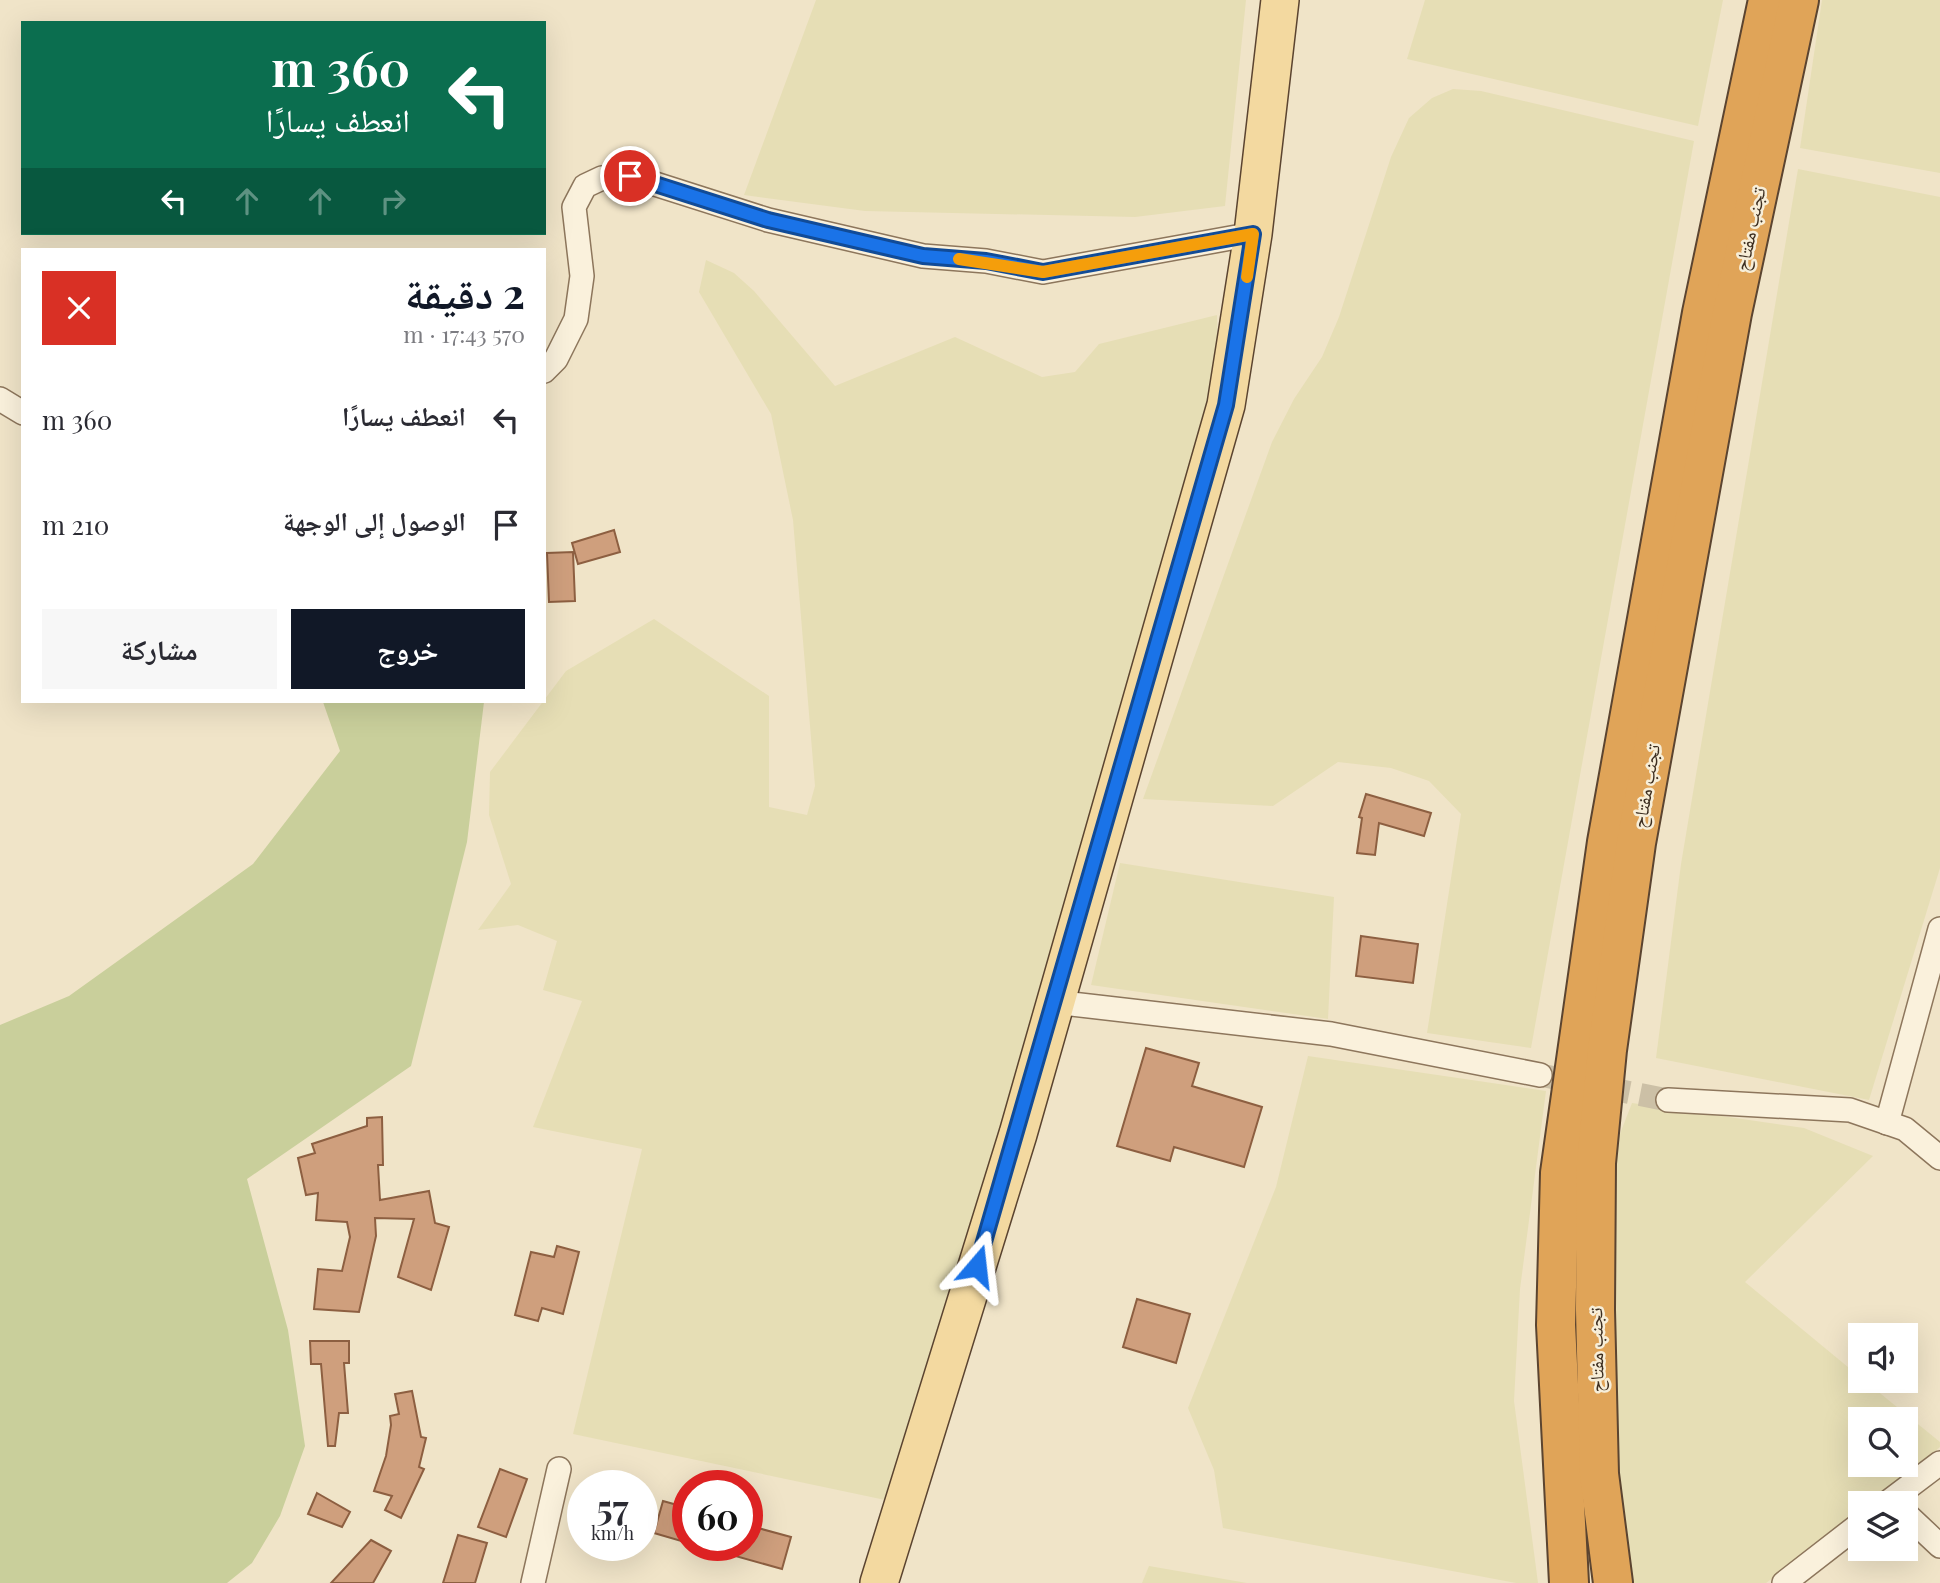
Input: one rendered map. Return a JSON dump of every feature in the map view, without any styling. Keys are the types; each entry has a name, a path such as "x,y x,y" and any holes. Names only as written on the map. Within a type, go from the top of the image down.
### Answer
{"highway":[{"name":"تجنب مفتاح","path":"1569,1583 1556,1325 1560,1173 1607,842 1702,313 1768,0"},
{"name":"تجنب مفتاح","path":"1613,1583 1599,1474 1595,1310 1596,1163 1607,1050 1636,842 1732,313 1799,0"}],"main road":[{"path":"879,1583 1018,1134 1226,405 1253,234 1280,0"}],"street":[{"path":"546,369 556,359 576,319 582,276 574,207 584,186 602,178 630,176 768,220 923,256 986,261 1043,272 1253,234"},
{"path":"0,399 21,412"},
{"path":"1887,1123 1940,929"},
{"path":"1054,1002 1331,1034 1540,1075"},
{"path":"1668,1100 1837,1109 1905,1129 1940,1158"},
{"path":"1909,1491 1940,1463"},
{"path":"533,1583 559,1469"},
{"path":"1918,1526 1940,1546"},
{"path":"1784,1583 1848,1533"}],"shaded area":[{"path":"816,0 1246,0 1225,206 1135,217 865,211 744,195"},
{"path":"1425,0 1723,0 1698,126 1407,59"},
{"path":"1822,0 1940,0 1940,173 1800,148"},
{"path":"1453,89 1481,91 1694,141 1531,1048 1427,1033 1461,814 1429,781 1391,768 1338,762 1273,806 1143,799 1272,442 1294,399 1322,357 1339,317 1391,157 1409,118 1432,98"},
{"path":"1798,169 1940,197 1940,868 1869,1100 1656,1058 1681,864"},
{"path":"706,260 734,273 754,291 835,386 955,337 1042,377 1075,372 1099,344 1217,315 1218,356 1198,454 1051,976 890,1501 763,1474 763,1470 743,1470 573,1434 642,1149 533,1127 582,1001 543,990 557,941 518,925 478,930 511,884 489,815 490,772 542,703 546,703 546,698 566,671 654,619 769,696 769,807 807,815 815,786 793,520 771,414 699,292"},
{"path":"1120,863 1334,897 1328,1019 1091,985"},
{"path":"1308,1056 1546,1091 1520,1289 1514,1401 1538,1583 1516,1583 1223,1528 1214,1470 1188,1408 1276,1187"},
{"path":"1632,1103 1804,1128 1873,1156 1745,1282 1848,1367 1848,1393 1880,1393 1897,1407 1848,1407 1848,1477 1904,1477 1887,1491 1848,1491 1848,1522 1766,1583 1630,1583 1607,1340 1616,1144"},
{"path":"1918,1424 1940,1442 1940,1447 1918,1465"},
{"path":"1149,1566 1247,1583 1142,1583"}],"green space":[{"path":"323,703 484,703 467,842 411,1066 247,1179 288,1330 305,1446 280,1516 252,1563 227,1583 0,1583 0,1025 69,996 253,864 340,751"}],"building":[{"path":"614,530 620,552 578,564 572,543"},
{"path":"573,552 575,601 549,602 547,553"},
{"path":"1366,794 1431,813 1424,836 1379,823 1375,855 1357,853 1362,818 1359,817"},
{"path":"1361,936 1418,944 1413,983 1356,976"},
{"path":"1146,1048 1199,1063 1192,1086 1262,1107 1244,1167 1174,1147 1170,1161 1117,1146"},
{"path":"382,1117 383,1165 378,1165 380,1200 429,1191 435,1223 449,1227 431,1290 398,1277 414,1219 375,1218 376,1236 359,1312 314,1309 318,1269 342,1271 350,1237 347,1222 316,1220 318,1193 306,1195 298,1158 315,1153 312,1144 367,1126 367,1118"},
{"path":"557,1246 579,1252 563,1314 542,1308 538,1321 515,1315 531,1252 554,1257"},
{"path":"1137,1299 1190,1314 1176,1363 1123,1347"},
{"path":"310,1341 349,1341 349,1363 344,1363 348,1413 339,1413 335,1446 328,1446 321,1364 311,1364"},
{"path":"412,1391 421,1437 426,1438 419,1467 424,1469 401,1518 385,1510 392,1496 374,1491 386,1456 390,1416 399,1414 395,1394"},
{"path":"500,1469 527,1479 506,1537 478,1527"},
{"path":"317,1493 350,1512 342,1527 308,1514"},
{"path":"663,1501 672,1504 672,1538 658,1534 658,1519"},
{"path":"763,1529 791,1537 782,1569 753,1561 763,1561"},
{"path":"458,1535 487,1543 475,1583 443,1583"},
{"path":"371,1540 391,1551 373,1583 331,1583"}],"tunnel":[{"path":"1540,1075 1668,1100"}],"slow traffic":[{"path":"959,259 986,261 1043,272 1253,234 1247,277"}],"route":[{"path":"630,176 768,220 897,250 923,256 986,261 1043,272 1253,234 1226,405 1018,1134 977,1266"}]}
